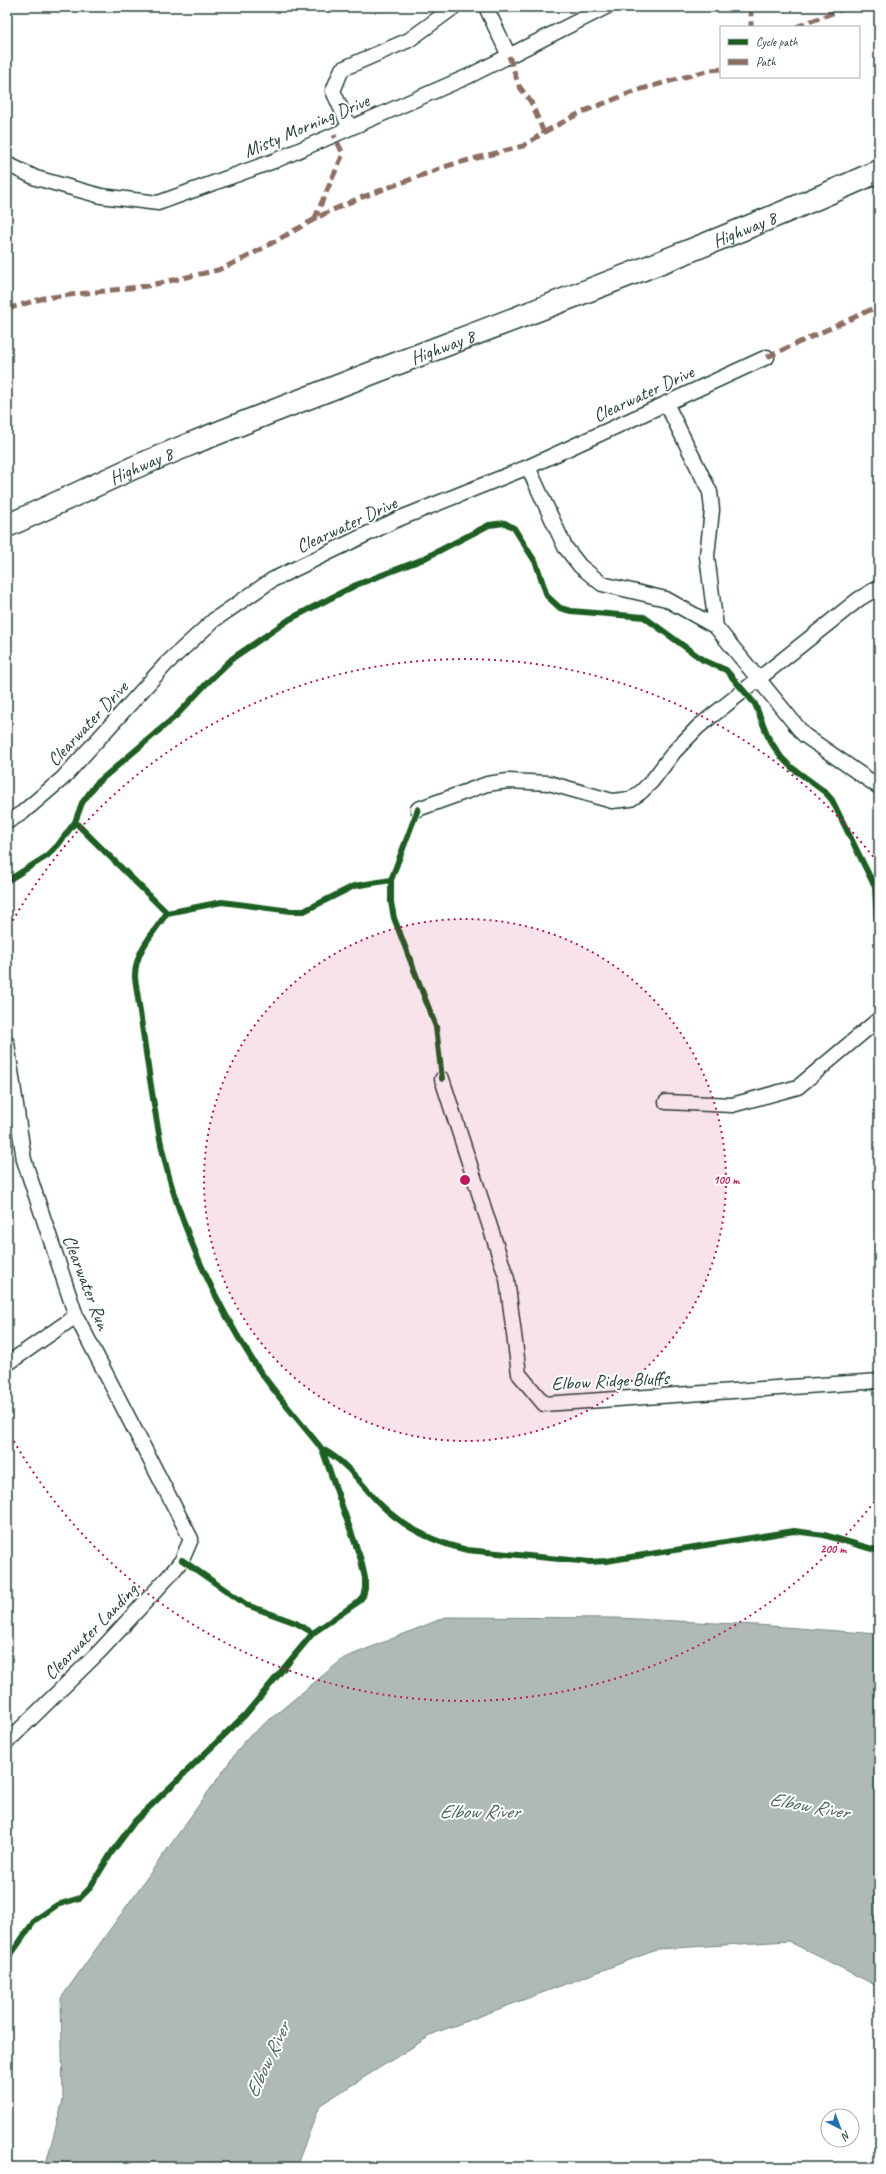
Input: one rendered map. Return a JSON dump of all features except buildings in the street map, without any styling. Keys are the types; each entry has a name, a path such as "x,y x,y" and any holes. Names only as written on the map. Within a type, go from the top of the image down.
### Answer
{"main road":[{"name":"Highway 8","path":"7,526 133,468 188,445 639,271 808,203 879,171"}],"street":[{"path":"350,128 333,91 342,69 408,40 454,7"},
{"path":"486,7 509,56"},
{"name":"Misty Morning Drive","path":"7,164 36,178 101,196 158,202 274,161 350,128 468,76 606,7"},
{"name":"Clearwater Drive","path":"7,822 22,813 63,778 166,664 214,620 265,585 396,520 528,466 767,357"},
{"path":"666,403 710,492 712,510 707,556 716,627"},
{"path":"528,466 565,548 580,566 602,584 666,599 716,627 804,735 879,787"},
{"path":"418,809 488,784 508,781 549,783 612,801 631,799 652,782 674,752 698,727 859,599 879,587"},
{"path":"666,1102 732,1105 798,1086 879,1019"},
{"name":"Clearwater Run","path":"7,1043 10,1078 24,1160 76,1316 191,1539"},
{"name":"Elbow Ridge Bluffs","path":"442,1078 507,1279 519,1374 544,1404 879,1381"},
{"path":"7,1364 76,1316"},
{"name":"Clearwater Landing","path":"7,1742 100,1651 159,1586 182,1560 191,1539"}],"water":[{"name":"Elbow River","path":"446,1617 617,1618 757,1625 879,1634 879,1987 788,1941 659,1949 435,2033 320,2105 296,2167 45,2167 63,2100 61,1998 246,1739 344,1658"}],"marked path":[{"path":"748,7 751,13 751,26"},
{"path":"799,26 848,7"},
{"path":"509,56 519,86 531,102 544,133"},
{"path":"7,309 44,298 147,286 218,270 245,258 324,214 357,199 450,165 523,146 548,130 582,112 638,90 710,70 720,69"},
{"path":"314,220 343,154 334,135"},
{"path":"767,357 879,306"}],"cycle path":[{"path":"7,881 47,856 58,845 75,822 82,803 96,784 177,715 233,658 290,619 356,585 421,560 489,525 505,523 514,528 536,563 547,596 560,608 571,611 644,617 703,660 726,670 755,704 769,739 781,757 791,767 825,792 832,800 875,887 879,957"},
{"path":"418,809 391,880 391,902 394,918 436,1027 442,1079"},
{"path":"75,822 167,913 222,902 291,911 304,911 354,886 391,880"},
{"path":"167,913 150,936 141,952 135,978 160,1139 175,1197 185,1226 196,1254 223,1310 253,1361 278,1395 322,1449 339,1460 353,1473 379,1503 389,1512 409,1527 420,1533 454,1547 467,1550 590,1562 606,1561 794,1531 824,1535 879,1551"},
{"path":"7,1960 35,1920 57,1905 80,1898 89,1889 112,1852 135,1821 245,1715 313,1633 358,1602 363,1596 365,1589 365,1578 361,1560 322,1449"},
{"path":"182,1560 247,1605 296,1623 313,1633"}]}
